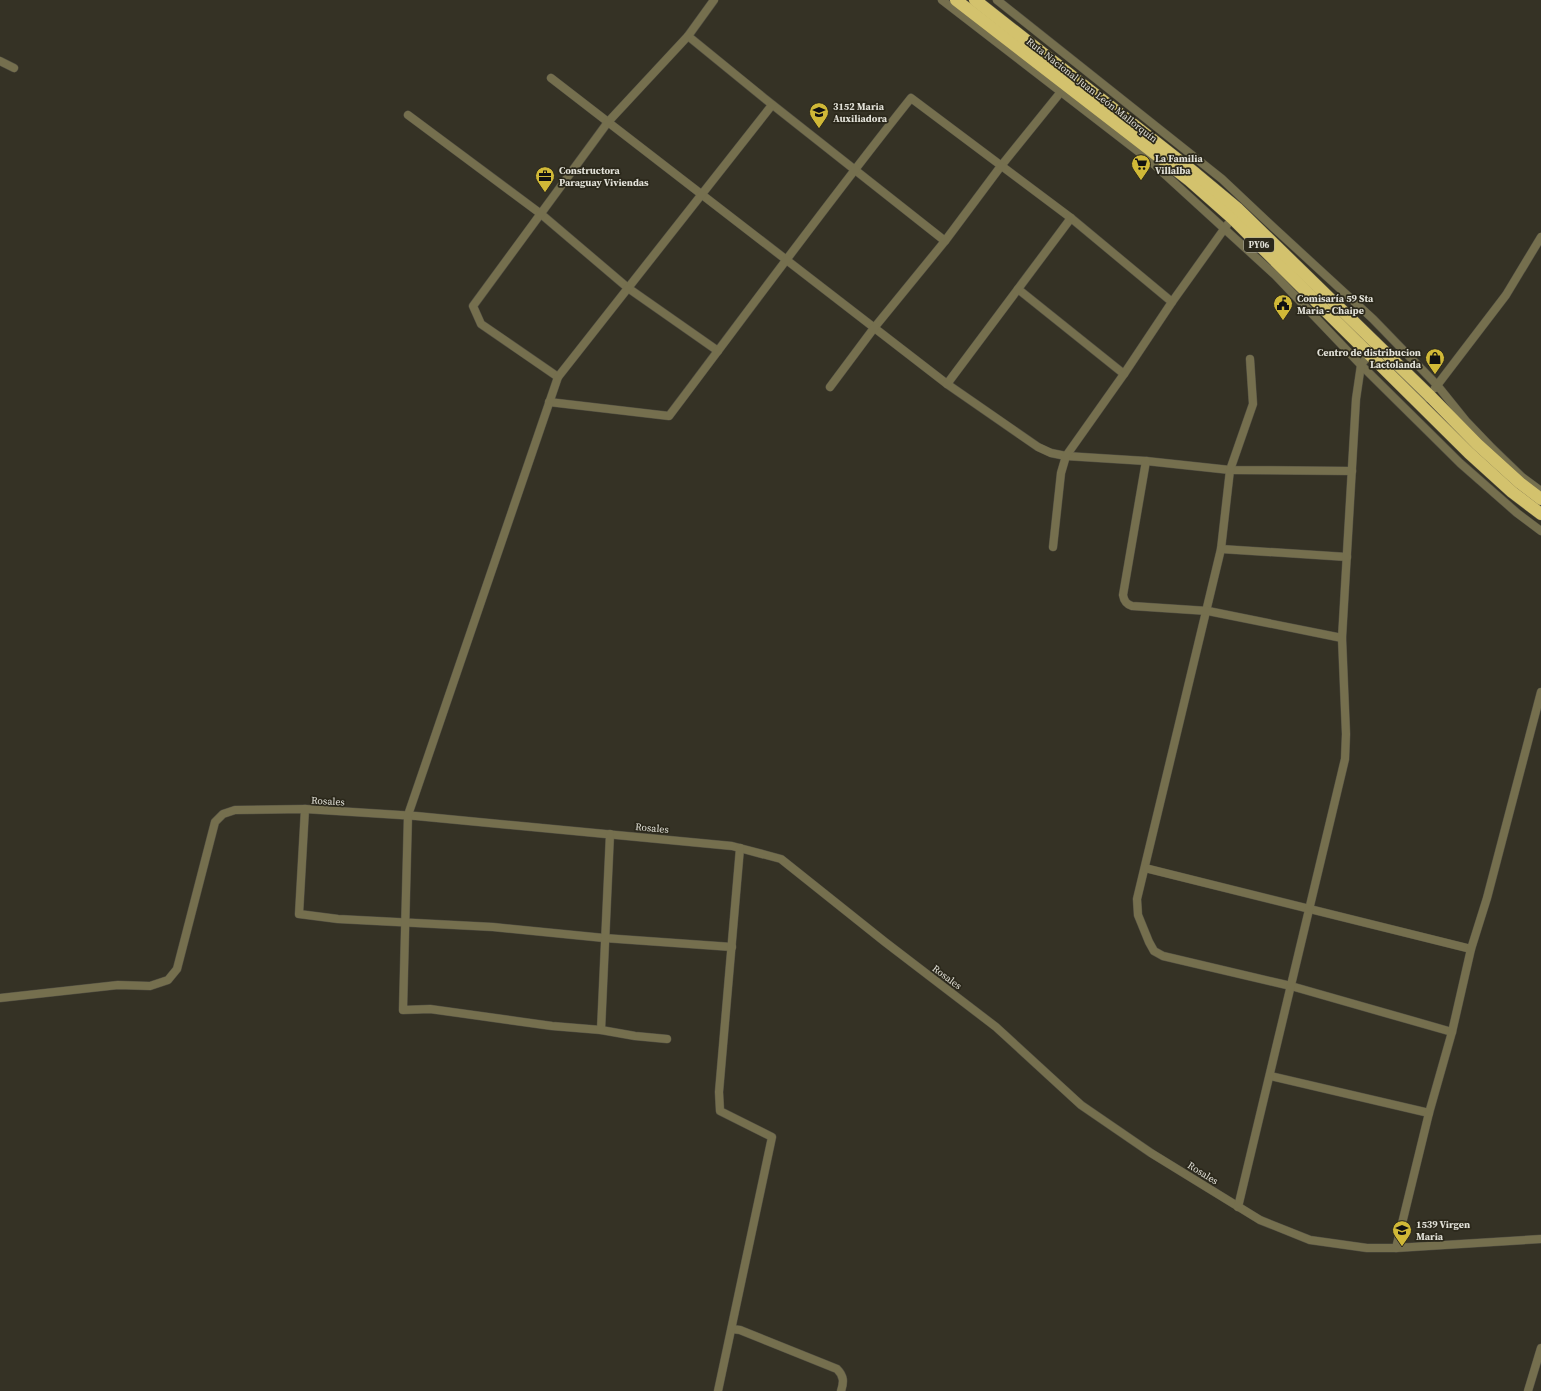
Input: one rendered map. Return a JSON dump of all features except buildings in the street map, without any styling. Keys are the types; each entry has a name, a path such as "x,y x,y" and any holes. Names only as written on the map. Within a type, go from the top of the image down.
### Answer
{"highway":[{"name":"Ruta Nacional Juan León Mallorquín","path":"956,0 1067,85 1195,173 1237,208 1496,462 1541,499"},
{"name":"Ruta Nacional Juan León Mallorquín","path":"975,0 1067,85"},
{"name":"Ruta Nacional Juan León Mallorquín","path":"1237,208 1369,354 1488,471 1541,514"}],"street":[{"path":"558,377 481,324 473,306 608,122 688,36 714,0"},
{"path":"942,0 1067,85 1280,280 1361,365 1460,463 1517,513 1541,531"},
{"path":"997,0 1216,174 1237,208 1373,319 1437,385 1466,421 1491,447 1522,477 1541,491"},
{"path":"688,36 945,241"},
{"path":"0,61 14,68"},
{"path":"550,78 947,384 1038,447 1051,453 1066,456 1146,461 1230,470 1352,471"},
{"path":"830,387 874,328 945,241 1001,166 1067,85"},
{"path":"549,402 668,416 787,260 854,169 911,98 1071,218 1172,302"},
{"path":"667,1039 635,1036 601,1030 552,1026 430,1009 403,1010 408,815 558,377 772,104"},
{"path":"408,115 541,214 628,288 718,351"},
{"path":"1053,547 1061,473 1066,456 1124,374 1237,208"},
{"path":"947,384 1071,218"},
{"path":"1356,340 1371,347 1422,397 1428,396 1506,295 1541,237"},
{"path":"1018,289 1124,374"},
{"path":"1238,1207 1345,759 1346,734 1342,638 1356,399 1361,365 1369,354"},
{"path":"1250,359 1253,404 1230,470 1221,549 1208,612 1137,899 1138,915 1154,951 1163,956 1291,986 1452,1032"},
{"path":"1428,396 1450,425 1456,441"},
{"path":"1146,461 1123,595 1127,604 1132,606 1208,612 1342,638"},
{"path":"1221,549 1347,557"},
{"path":"1396,1248 1429,1113 1452,1032 1471,949 1487,898 1541,692"},
{"path":"305,809 299,914 338,918 493,927 604,938 732,947"},
{"name":"Rosales","path":"0,998 118,985 150,986 168,980 177,969 215,822 223,814 235,810 305,809 408,815 732,846 782,859 892,947 996,1027 1082,1105 1151,1152 1260,1220 1310,1240 1367,1248 1396,1248 1541,1239"},
{"path":"601,1030 604,938 610,834"},
{"path":"718,1391 772,1137 720,1111 719,1092 740,848"},
{"path":"1145,868 1471,949"},
{"path":"1270,1076 1429,1113"},
{"path":"732,1329 740,1330 837,1369 843,1378 841,1391"},
{"path":"1528,1391 1541,1348"}],"place":[{"name":"3152 Maria Auxiliadora","path":"819,129"},
{"name":"La Familia Villalba","path":"1141,181"},
{"name":"Constructora Paraguay Viviendas","path":"545,193"},
{"name":"Comisaría 59 Sta Maria - Chaipe","path":"1283,321"},
{"name":"Centro de distribucion Lactolanda","path":"1435,375"},
{"name":"1539 Virgen Maria","path":"1402,1247"}]}
